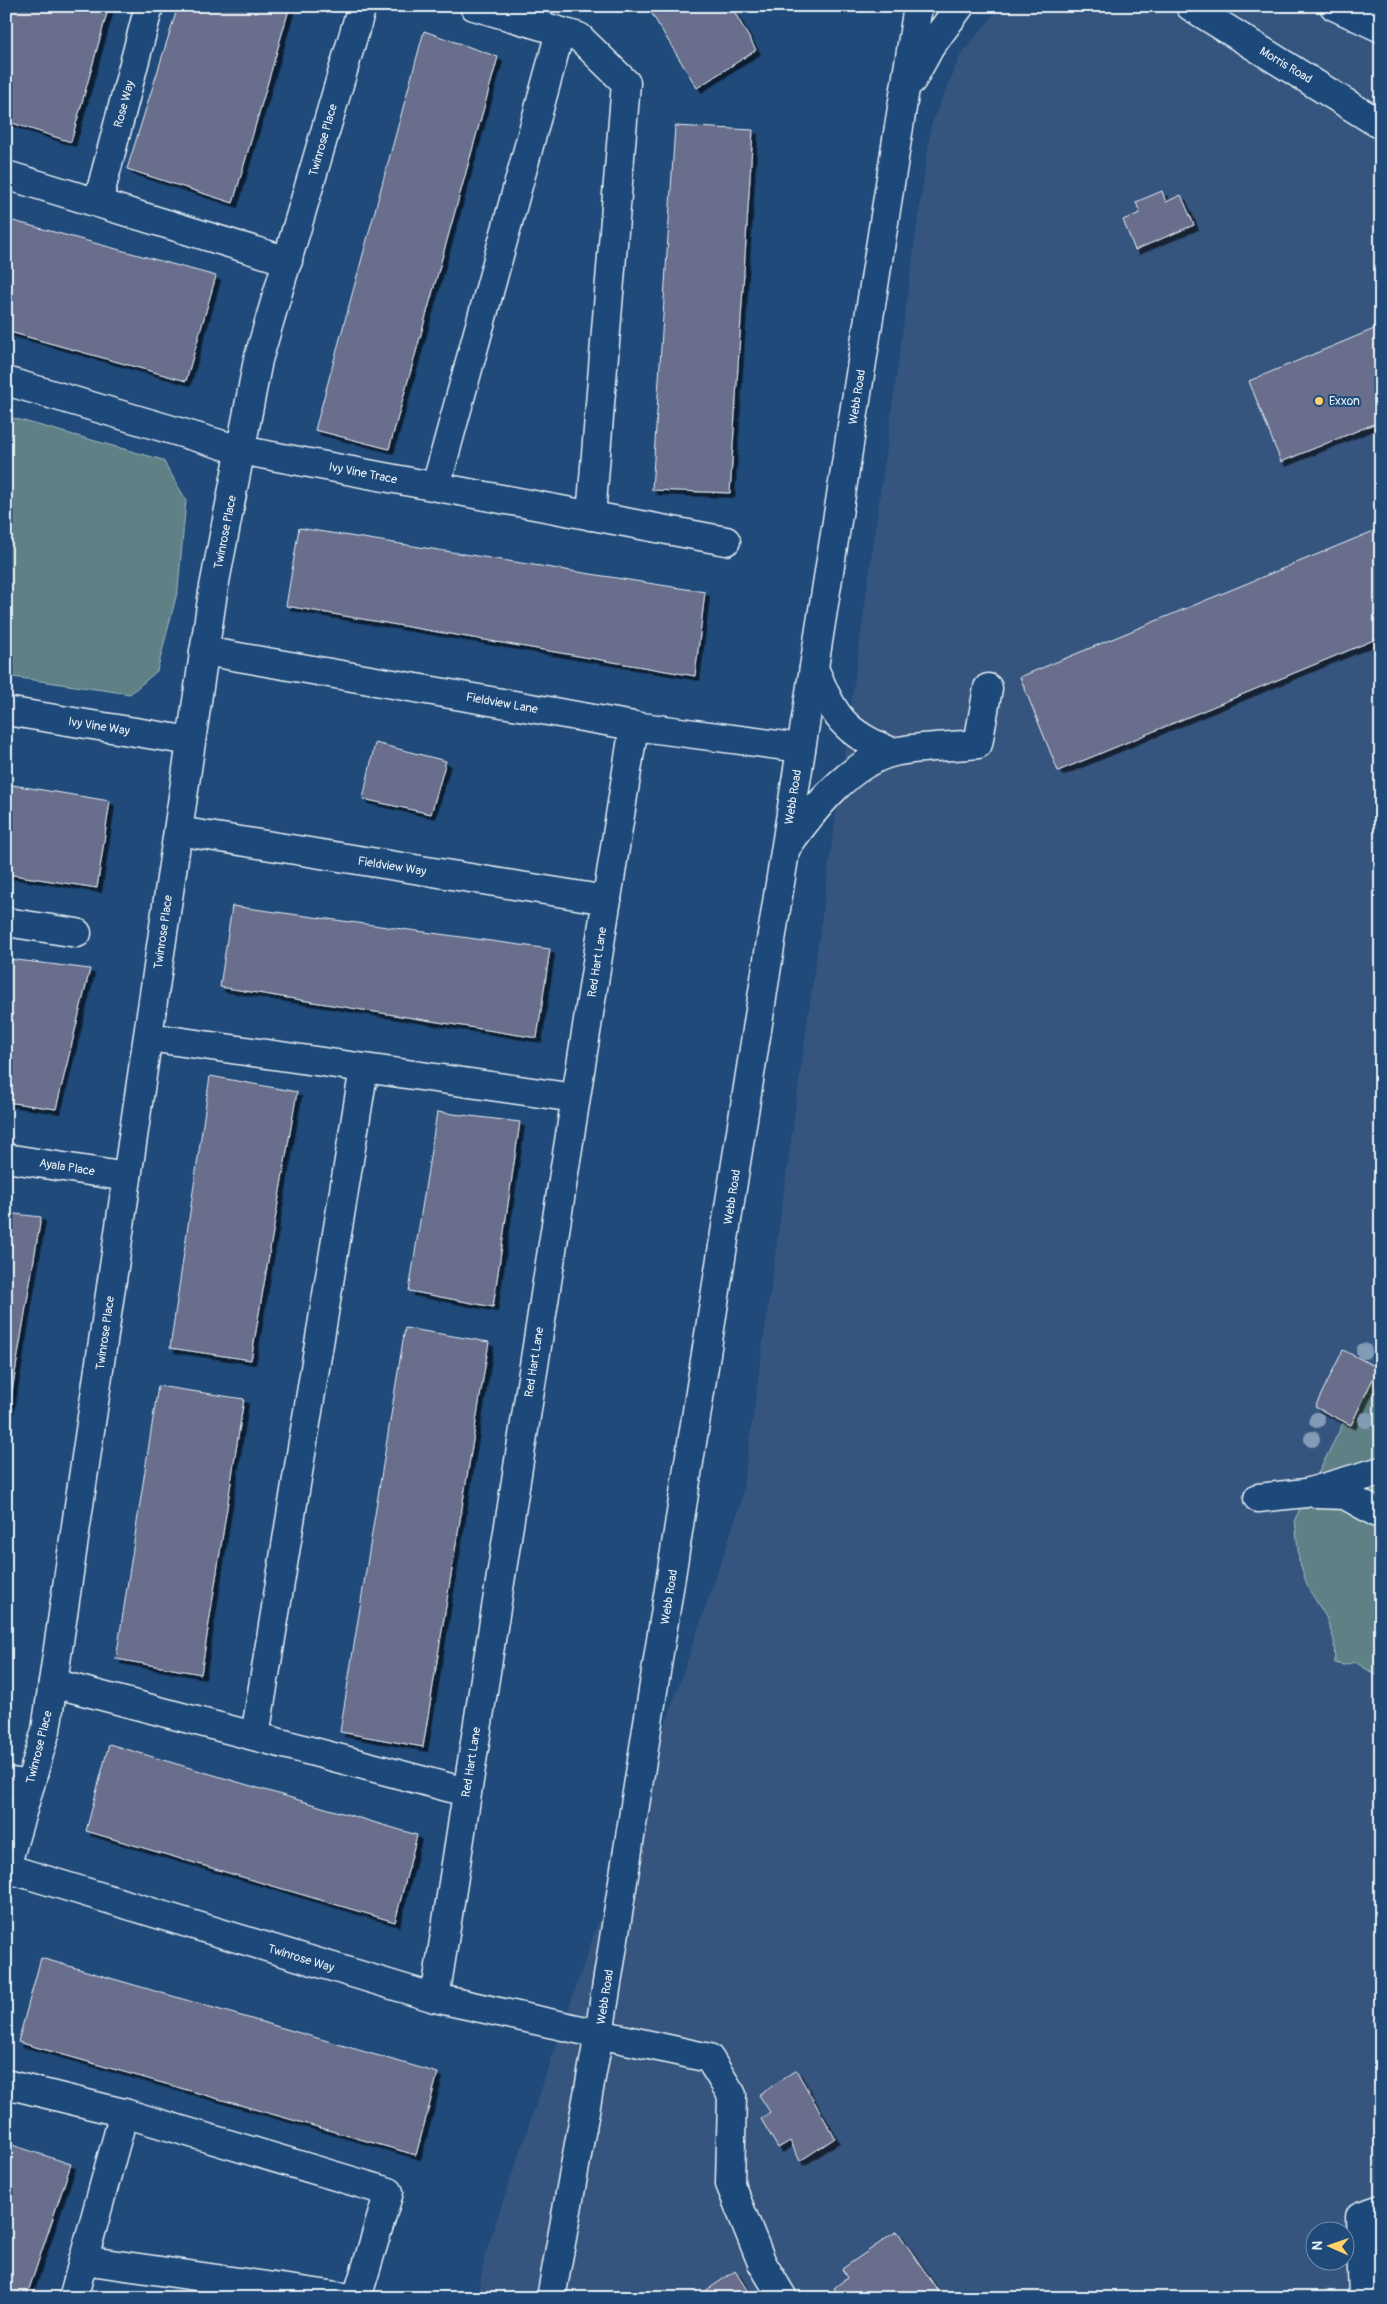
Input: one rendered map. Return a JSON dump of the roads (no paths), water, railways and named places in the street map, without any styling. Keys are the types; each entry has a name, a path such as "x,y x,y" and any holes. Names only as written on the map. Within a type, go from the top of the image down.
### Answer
{"street":[{"name":"Rose Way","path":"98,202 150,6"},
{"name":"Twinrose Place","path":"6,1868 18,1783 46,1730 204,651 213,592 240,450 258,360 362,6"},
{"path":"474,6 579,38 626,83 591,516"},
{"name":"Webb Road","path":"550,2298 599,2034 699,1408 918,6"},
{"name":"Webb Road","path":"905,94 930,47 960,6"},
{"name":"Morris Road","path":"1190,6 1381,124"},
{"path":"1334,6 1381,28"},
{"path":"436,486 560,32"},
{"path":"6,175 288,261"},
{"name":"Ivy Vine Trace","path":"6,381 240,450 726,540"},
{"name":"Fieldview Lane","path":"204,651 634,726 801,748"},
{"path":"814,668 835,711 850,730 867,742 893,752"},
{"path":"785,850 809,816 838,786 864,766 893,752 978,744 988,688"},
{"name":"Ivy Vine Way","path":"6,712 191,741"},
{"name":"Red Hart Lane","path":"435,1998 634,726"},
{"name":"Fieldview Way","path":"178,831 607,900"},
{"path":"6,922 77,933"},
{"path":"148,1037 575,1098"},
{"path":"254,1736 364,1068"},
{"name":"Ayala Place","path":"6,1158 127,1177"},
{"path":"1306,1493 1381,1471"},
{"path":"1258,1498 1306,1493 1345,1495 1381,1515"},
{"path":"53,1683 466,1792"},
{"name":"Twinrose Way","path":"6,1868 435,1998 709,2058 732,2095 730,2184 762,2262 783,2298"},
{"path":"6,2084 124,2113 389,2192 357,2298"},
{"path":"73,2298 124,2113"},
{"path":"1363,2298 1360,2216 1381,2209"},
{"path":"83,2260 351,2298"}],"place":[{"name":"Exxon","path":"1319,401"}]}
